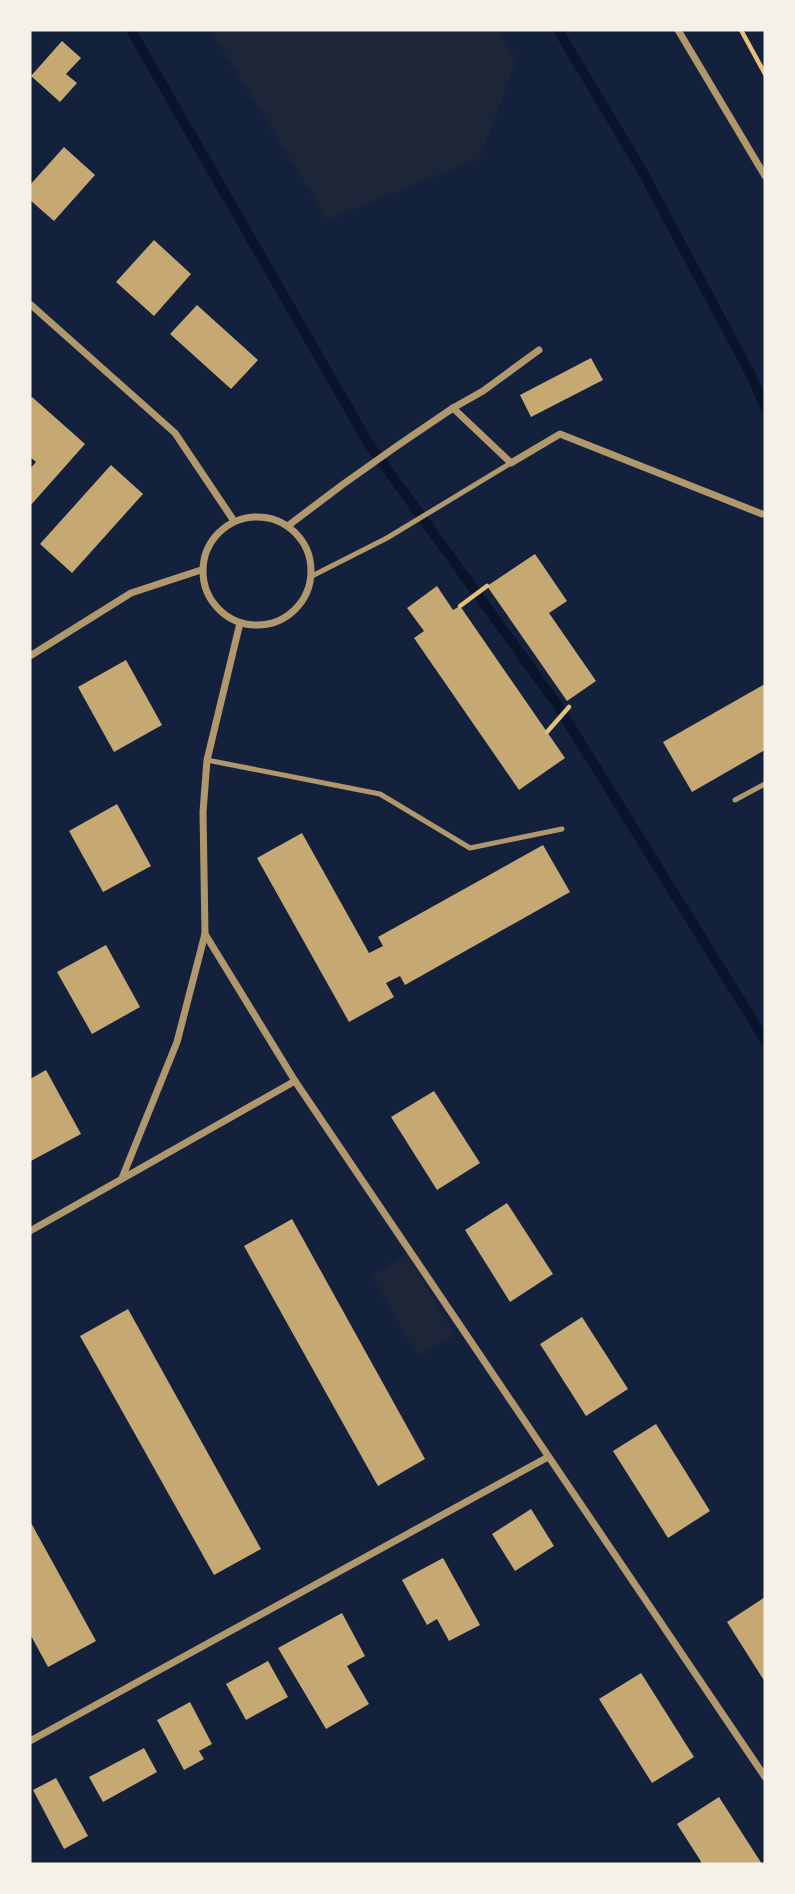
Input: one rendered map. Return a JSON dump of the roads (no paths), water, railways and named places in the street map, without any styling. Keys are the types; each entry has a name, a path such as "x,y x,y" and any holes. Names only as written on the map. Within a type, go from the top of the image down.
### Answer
{"street":[{"path":"678,30 765,176"},
{"path":"30,304 176,433 234,521"},
{"path":"289,526 397,446 539,350"},
{"path":"453,408 511,463 560,434 764,517"},
{"path":"262,516 289,526 308,548 312,576 304,599 288,616 265,625 240,623 218,610 205,588 201,570 213,538 234,521 262,516"},
{"path":"30,656 131,593 201,570"},
{"path":"122,1178 177,1042 205,934 203,812 207,760 240,623"},
{"path":"205,934 295,1081 765,1777"},
{"path":"30,1231 295,1081"},
{"path":"30,1741 548,1457"}],"lane":[{"path":"312,576 387,538 511,463"},
{"path":"207,760 380,793 470,848 562,829"},
{"path":"736,800 765,784"}],"waterway":[{"path":"131,30 369,444 556,703 765,1040"},
{"path":"558,30 640,167 750,373 765,407"}]}
